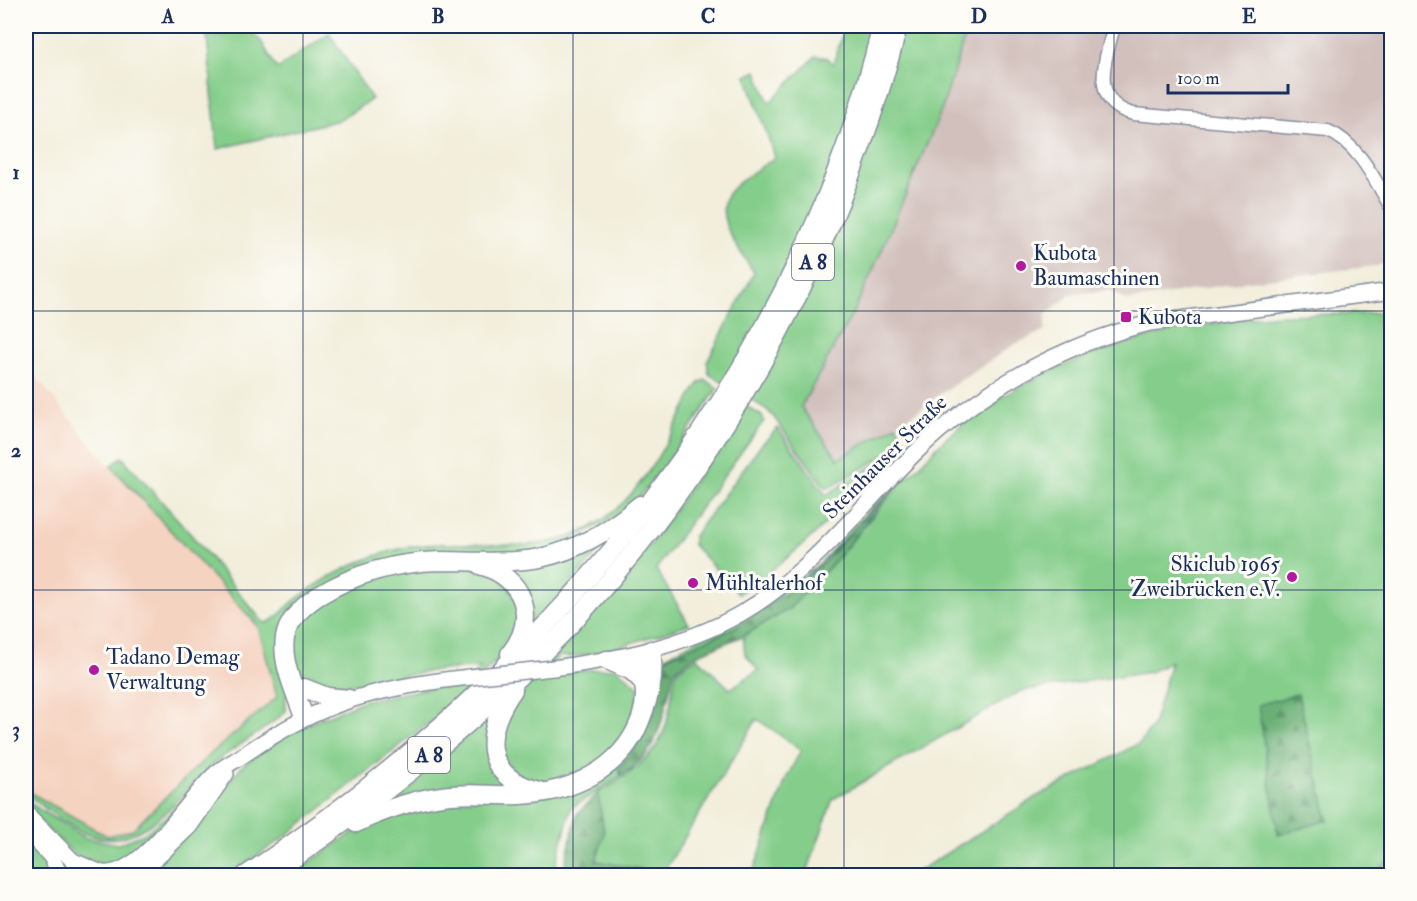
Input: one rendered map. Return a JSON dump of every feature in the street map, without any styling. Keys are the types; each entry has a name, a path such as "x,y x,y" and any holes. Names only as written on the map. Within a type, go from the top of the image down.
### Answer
{"highway":[{"name":"A 8","path":"244,876 375,779 476,695 568,603 612,553 670,478 734,379 796,264 839,163 882,26"},
{"name":"A 8","path":"268,876 386,791 460,730 533,662 583,610 648,533 688,480 764,359 809,271 852,171 898,26"},
{"path":"304,717 287,662 285,640 291,621 303,607 352,579 393,566 425,562 540,558 581,545 627,516 670,478"},
{"path":"469,562 490,568 510,579 519,591 525,611 519,640 476,695"},
{"path":"642,715 645,695 640,665 644,655 651,650"},
{"path":"319,841 379,812 421,799 450,795 522,795 573,785 612,762 631,740 642,715 652,682 651,650"},
{"path":"608,660 632,671 643,682"},
{"path":"287,662 304,688 310,704 304,717"},
{"path":"533,662 498,714 492,732 492,744 496,758 506,774 522,785 543,791"},
{"path":"304,688 327,697 349,699"}],"main road":[{"name":"Steinhauser Straße","path":"244,754 304,717 349,699 406,685 608,660 651,650 703,632 739,614 780,588 816,557 908,460 953,419 1000,385 1047,360 1111,334 1150,323 1392,291"},
{"path":"26,813 69,858 105,874 119,872 141,855 182,816 210,779 244,754"},
{"path":"138,876 190,826 220,781 244,754"},
{"path":"26,830 51,857 61,876"},
{"path":"66,876 81,865"}],"street":[{"path":"1114,26 1104,76 1108,97 1118,109 1134,114 1328,131 1342,138 1352,148 1392,209"}],"shaded area":[{"path":"968,26 1381,26 1391,40 1391,261 1376,266 1250,281 1126,301 1110,290 1070,295 1046,314 1045,331 1015,344 911,416 838,459 801,407 855,309 878,259 942,110"},
{"path":"26,365 95,449 258,626 276,686 277,697 269,705 206,758 132,830 122,835 107,836 26,790"}],"green space":[{"path":"845,26 968,26 942,109 878,259 855,309 801,407 838,459 897,425 907,445 903,445 826,489 773,416 766,409 709,374 707,362 754,273 728,230 723,208 726,197 734,187 775,157 746,76 757,71 769,103 816,56 828,58 833,64"},
{"path":"247,29 261,41 277,69 329,33 372,99 340,120 217,149 207,36"},
{"path":"1391,311 1392,642 1386,672 1392,672 1391,861 1368,876 912,875 1036,797 1140,743 1153,725 1171,662 1150,672 1021,691 833,799 806,875 752,875 786,779 801,750 757,719 662,875 596,861 604,834 598,793 631,772 657,745 667,721 677,671 697,657 730,689 758,670 745,654 743,636 789,609 828,569 904,479 948,437 980,411 1060,367 1093,354 1163,334 1198,326 1269,316"},
{"path":"705,380 718,388 658,476 624,513 543,554 414,558 291,612 292,693 286,696 286,711 270,725 215,763 173,805 142,829 125,837 107,839 87,834 63,821 26,794 26,790 107,836 132,830 206,758 277,697 258,626 111,466 122,457 188,531 263,622 267,623 322,582 357,563 395,550 425,545 518,545 553,542 582,532 607,517 647,474 694,391 700,382"},
{"path":"746,406 762,416 764,421 656,569 689,624 603,651 570,657 560,656 540,677 554,676 556,672 616,668 639,687 633,723 605,762 553,785 521,781 495,746 518,691 575,634 651,544"},
{"path":"778,428 826,495 884,459 884,464 816,533 780,564 739,594 693,545 693,537 761,445"},
{"path":"904,476 828,569 789,609 743,636 696,655 675,670 654,742 646,754 621,776 619,769 643,735 662,663 666,658 736,627 796,587 824,562"},
{"path":"898,477 852,532 796,587 736,627 666,658 662,663 643,735 619,769 621,776 571,808 553,875 289,876 360,828 405,808 476,798 615,768 662,659 789,588 821,562"},
{"path":"619,528 531,630 499,565"},
{"path":"467,566 500,576 521,606 506,652 445,710 282,839 228,875 146,876 243,765 295,729 366,700 459,683 459,687 462,687 481,667 431,671 328,688 317,682 304,680 292,659 294,628 322,600 382,574"},
{"path":"1298,694 1328,820 1278,835 1258,705"},
{"path":"493,712 489,735 518,787 378,808"},
{"path":"202,781 161,831 135,852 108,867 75,855 36,818 26,801 86,838 118,844 144,834 167,816"},
{"path":"598,793 604,834 596,861 642,869 640,875 562,875 577,814"},
{"path":"26,837 55,875 26,875"}],"place":[{"name":"Kubota Baumaschinen","path":"1021,266"},
{"name":"Kubota","path":"1126,317"},
{"name":"Skiclub 1965 Zweibrücken e.V.","path":"1292,577"},
{"name":"Mühltalerhof","path":"693,583"},
{"name":"Tadano Demag Verwaltung","path":"94,670"}]}
